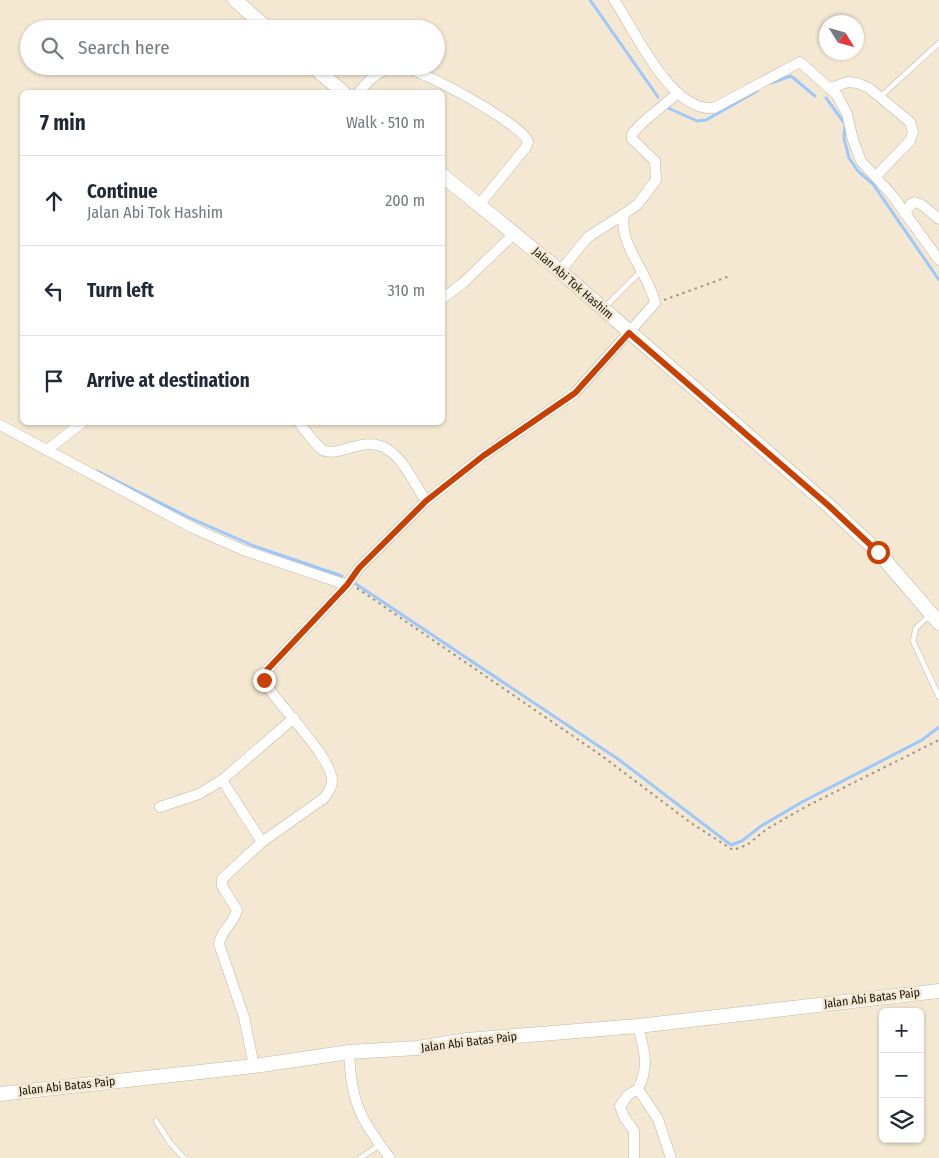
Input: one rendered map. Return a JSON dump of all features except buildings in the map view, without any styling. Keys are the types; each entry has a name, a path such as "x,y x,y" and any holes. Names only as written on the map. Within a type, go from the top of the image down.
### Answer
{"main road":[{"path":"235,0 258,20"},
{"path":"323,75 341,90"},
{"name":"Jalan Abi Tok Hashim","path":"445,177 560,271 871,546 935,618"},
{"name":"Jalan Abi Batas Paip","path":"0,1094 254,1066 349,1052 417,1048 467,1040 638,1026 939,991"}],"street":[{"path":"614,0 656,68 678,94 701,106 714,108 800,62 837,95 847,114 853,140 862,161 876,176 939,260"},
{"path":"361,90 372,76 375,75"},
{"path":"426,75 497,115 524,134 528,142 479,205"},
{"path":"830,88 848,82 857,83 869,88 878,98 910,122 913,132 910,141 876,176"},
{"path":"560,271 588,237 638,204 656,180 655,161 632,139 632,134 642,123 678,94"},
{"path":"905,214 912,204 916,202 939,220"},
{"path":"254,1066 244,1017 219,944 220,937 231,923 237,910 222,886 222,879 262,842 324,798 330,788 332,779 326,763 294,718 269,690 264,680 267,670 347,585 359,568 426,501 483,456 575,393 655,303 642,270 625,237 622,223 624,214"},
{"path":"445,297 463,283 515,233"},
{"path":"0,425 193,528 244,550 347,585"},
{"path":"48,450 80,425"},
{"path":"301,425 322,450 332,452 373,442 388,449 397,457 426,501"},
{"path":"160,807 199,794 222,780 294,718"},
{"path":"222,780 262,842"},
{"path":"634,1158 634,1131 624,1117 620,1106 628,1095 638,1089 645,1076 646,1055 638,1026"},
{"path":"349,1052 350,1080 358,1112 390,1158"},
{"path":"638,1089 658,1119 671,1158"}],"lane":[{"path":"878,98 939,42"},
{"path":"603,309 642,270"},
{"path":"935,618 916,628 913,641 939,697"},
{"path":"156,1121 170,1143 184,1158"},
{"path":"360,1158 380,1145"}],"path":[{"path":"655,303 730,276"},
{"path":"347,585 358,588 602,756 691,823 733,850 748,845 767,829 807,806 939,740"}],"waterway":[{"path":"590,0 658,97"},
{"path":"771,83 791,76 815,96"},
{"path":"668,108 697,121 706,120 757,91"},
{"path":"826,98 845,124 844,138 849,158 858,171 873,184 939,280"},
{"path":"97,471 190,518 254,546 342,576"},
{"path":"353,582 618,759 731,845 742,841 761,826 802,802 922,740 939,727"}],"route":[{"path":"264,680 267,670 347,585 359,568 426,501 483,456 575,393 629,333 829,506 878,552"}]}
